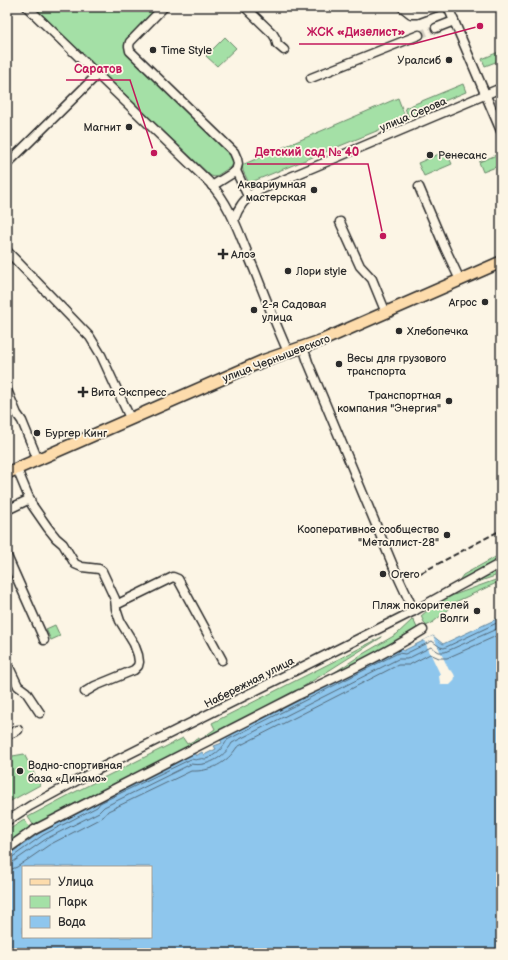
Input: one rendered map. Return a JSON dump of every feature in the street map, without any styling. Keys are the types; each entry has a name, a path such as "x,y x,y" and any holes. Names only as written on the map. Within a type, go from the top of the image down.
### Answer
{"main road":[{"name":"улица Чернышевского","path":"12,471 265,360 323,340 501,262"}],"street":[{"path":"27,7 220,194 234,220 288,352"},
{"path":"164,7 130,42 130,51 234,152 238,164 236,171 248,196 237,212 234,220"},
{"path":"245,7 273,34 277,44 284,50"},
{"path":"402,7 411,14 417,14 436,7"},
{"path":"448,7 501,131"},
{"path":"436,28 454,21"},
{"path":"311,78 419,35"},
{"path":"7,164 98,75"},
{"name":"улица Серова","path":"248,196 501,88"},
{"path":"212,186 236,171"},
{"path":"419,186 460,280"},
{"path":"340,222 360,266 372,279 386,312"},
{"path":"7,250 90,337 101,355 130,418"},
{"path":"303,347 311,370 414,612"},
{"path":"7,390 38,460"},
{"path":"12,471 30,499 32,505 48,528 62,544 75,564 82,567 99,568 102,571 115,599 116,609 120,621 134,644 138,655 138,666 134,670 95,686 85,692"},
{"path":"7,510 30,499"},
{"path":"7,556 44,640"},
{"name":"Набережная улица","path":"7,821 30,806 89,774 414,612 457,586 501,563"},
{"path":"116,604 173,577 178,579 222,660"},
{"path":"7,849 34,830 298,695 341,675 423,630"},
{"path":"7,663 18,686 26,692 40,713"},
{"path":"7,735 18,730"}],"green space":[{"path":"33,7 159,7 128,40 125,46 126,52 231,155 235,164 215,177 211,176"},
{"path":"225,37 236,48 217,66 206,56"},
{"path":"501,51 501,60 485,66 482,59"},
{"path":"463,84 466,92 408,116 405,108"},
{"path":"398,98 406,119 249,183 243,171 242,165"},
{"path":"446,151 452,164 424,176 418,163"},
{"path":"499,154 501,158 501,165 483,172 479,162"},
{"path":"501,554 501,559 458,582 463,575"},
{"path":"501,566 501,574 454,590"},
{"path":"501,578 501,581 453,603 448,610 426,626 421,616 440,600"},
{"path":"413,619 418,630 400,641 317,684 361,655 397,634"},
{"path":"55,625 60,636 51,640 46,629"},
{"path":"382,637 298,690 206,738 205,736 215,729 212,723"},
{"path":"183,738 187,744 199,738 200,741 74,804 34,826 28,817 69,795"},
{"name":"Водно-спортивная база «Динамо»","path":"24,754 40,785 7,803 7,757"},
{"path":"24,820 31,829 7,845 7,831"}],"water":[{"path":"501,617 501,953 7,953 7,856 41,832 96,803 95,801 194,753 196,756 202,752 204,755 216,749 214,746 222,743 220,739 401,647 403,651 433,636 443,644"}],"pier":[{"path":"433,636 449,670 454,674 454,681 450,685 443,685 440,683 440,674 424,640"}],"tunnel":[{"path":"419,35 436,28"}],"railway":[{"path":"421,573 501,530"}],"place":[{"name":"ЖСК «Дизелист»","path":"480,26"},
{"name":"Time Style","path":"153,50"},
{"name":"Уралсиб","path":"449,60"},
{"name":"Магнит","path":"129,127"},
{"name":"Саратов","path":"154,153"},
{"name":"Ренесанс","path":"430,155"},
{"name":"Аквариумная мастерская","path":"314,190"},
{"name":"Детский сад № 40","path":"383,236"},
{"name":"Алоэ","path":"223,254"},
{"name":"Лори style","path":"288,271"},
{"name":"Агрос","path":"485,302"},
{"name":"2-я Садовая улица","path":"254,310"},
{"name":"Хлебопечка","path":"399,331"},
{"name":"Весы для грузового транспорта","path":"339,364"},
{"name":"Вита Экспресс","path":"83,392"},
{"name":"Транспортная компания \"Энергия\"","path":"449,401"},
{"name":"Бургер Кинг","path":"37,433"},
{"name":"Кооперативное сообщество \"Металлист-28\"","path":"447,535"},
{"name":"Orero","path":"383,574"},
{"name":"Пляж покорителей Волги","path":"477,611"},
{"name":"Водно-спортивная база «Динамо»","path":"20,771"}]}
